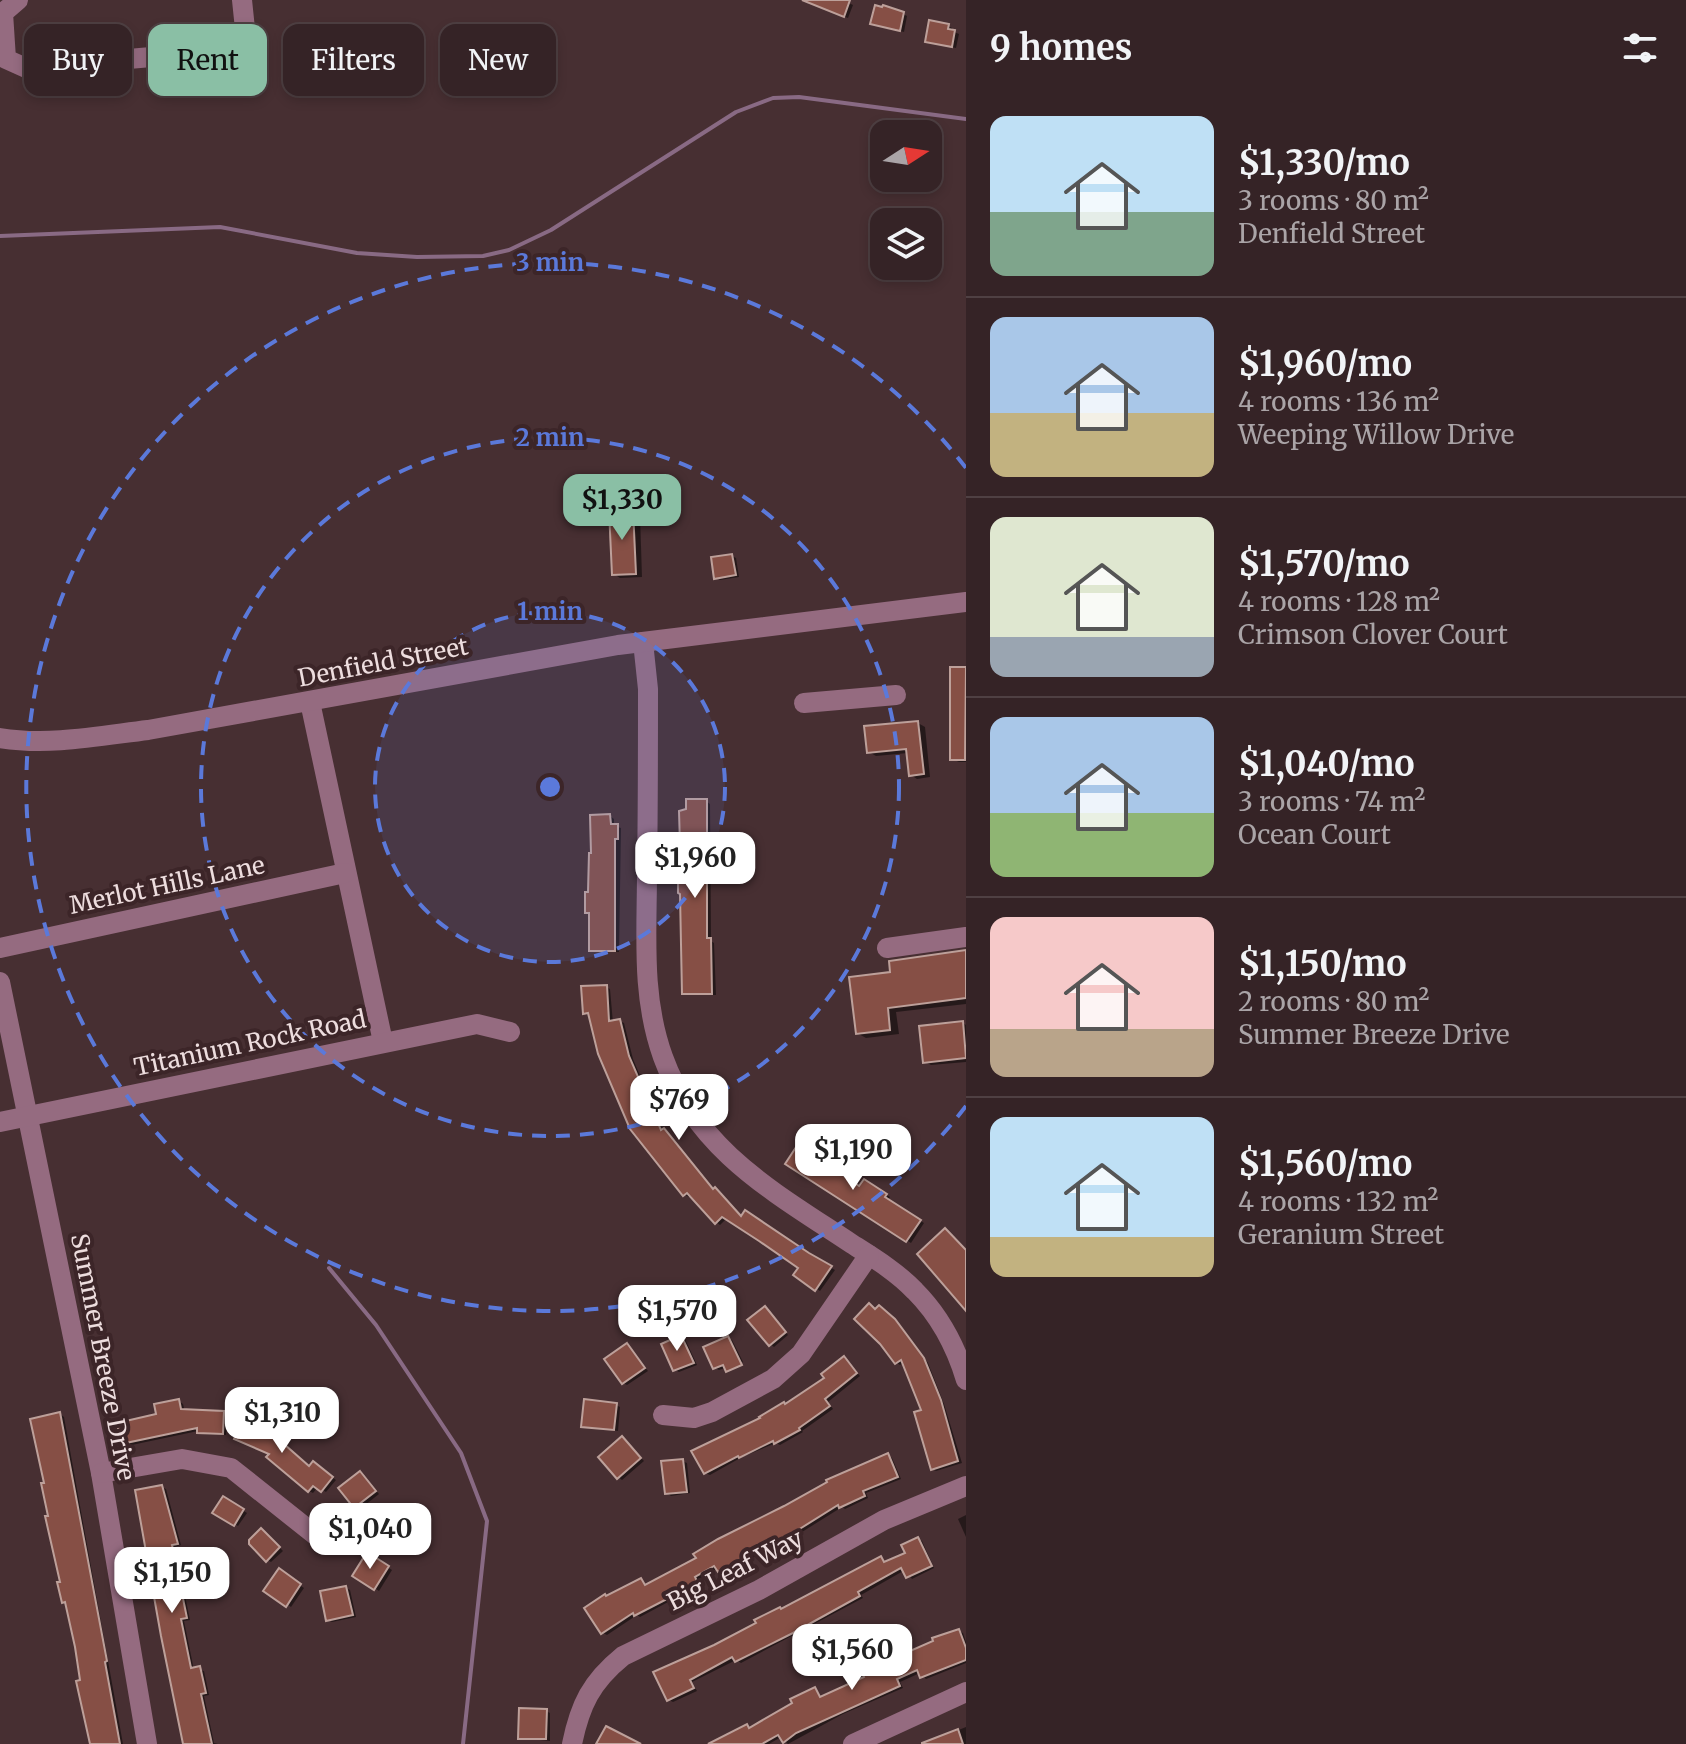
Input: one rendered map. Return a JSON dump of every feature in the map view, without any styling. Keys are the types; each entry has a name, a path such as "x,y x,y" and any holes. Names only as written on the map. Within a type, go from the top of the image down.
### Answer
{"street":[{"path":"18,0 3,13 6,59 26,68 231,50 245,29 242,0"},
{"name":"Denfield Street","path":"0,738 30,741 76,739 310,702 643,642 966,602"},
{"path":"643,642 648,689 646,990 662,1056 688,1110 738,1166 869,1255 916,1291 955,1348 966,1380"},
{"path":"804,703 896,695"},
{"path":"310,702 383,1042"},
{"name":"Merlot Hills Lane","path":"0,948 345,873"},
{"path":"887,948 966,937"},
{"name":"Summer Breeze Drive","path":"0,982 101,1473 147,1744"},
{"name":"Titanium Rock Road","path":"0,1122 477,1024 510,1032"},
{"path":"663,1415 694,1418 773,1379 801,1354 869,1255"},
{"path":"101,1473 182,1459 231,1468 319,1538"},
{"name":"Big Leaf Way","path":"572,1744 579,1713 606,1670 623,1656 759,1590 884,1520 966,1486"},
{"path":"853,1744 966,1692"}],"building":[{"path":"802,0 850,0 844,17"},
{"path":"875,5 904,12 900,31 870,24"},
{"path":"929,20 949,24 948,29 955,30 952,47 925,42"},
{"path":"633,509 636,574 612,575 609,510"},
{"path":"732,554 736,575 714,579 711,557"},
{"path":"950,667 966,667 965,760 950,760"},
{"path":"918,721 924,774 909,776 906,749 867,753 864,726"},
{"path":"686,799 707,799 707,938 711,938 712,994 682,994 679,811 686,809"},
{"path":"610,814 611,824 618,824 618,839 615,839 615,951 589,951 589,913 585,913 585,892 588,892 591,853 590,815"},
{"path":"966,950 966,998 888,1008 890,1030 856,1034 849,977 890,972 889,961"},
{"path":"607,985 609,1021 620,1019 629,1056 661,1130 664,1128 713,1189 715,1187 741,1216 745,1210 832,1266 815,1291 793,1275 798,1268 722,1217 715,1224 687,1193 683,1196 630,1129 598,1054 588,1013 583,1014 581,986"},
{"path":"963,1021 966,1058 923,1063 919,1026"},
{"path":"802,1138 821,1150 816,1157 859,1186 864,1179 921,1220 906,1242 785,1164"},
{"path":"945,1228 966,1250 966,1311 917,1254"},
{"path":"869,1303 875,1309 879,1305 895,1319 924,1358 941,1400 958,1461 931,1470 914,1412 921,1410 901,1360 895,1364 854,1319"},
{"path":"765,1306 786,1332 769,1346 747,1320"},
{"path":"681,1335 694,1363 673,1371 661,1344"},
{"path":"728,1336 742,1365 726,1372 723,1365 713,1369 703,1347"},
{"path":"627,1343 645,1368 622,1384 604,1359"},
{"path":"844,1356 857,1373 825,1399 830,1406 800,1430 704,1474 691,1451 785,1404 824,1378 821,1374"},
{"path":"179,1399 181,1409 224,1411 223,1434 197,1433 197,1428 121,1444 117,1423 156,1414 154,1404"},
{"path":"584,1399 617,1403 614,1430 581,1427"},
{"path":"60,1412 120,1744 90,1744 76,1681 80,1680 75,1647 57,1582 60,1582 45,1516 48,1516 41,1483 44,1483 30,1419"},
{"path":"245,1414 270,1424 267,1429 309,1466 313,1461 333,1477 321,1492 313,1486 308,1492 266,1457 269,1454 234,1439"},
{"path":"622,1436 641,1458 617,1479 598,1457"},
{"path":"888,1453 898,1477 863,1491 865,1496 839,1508 838,1505 718,1572 714,1566 695,1577 698,1583 634,1616 633,1613 601,1634 584,1608 605,1594 641,1578 645,1585 696,1558 693,1554 718,1539 784,1506 826,1480"},
{"path":"683,1459 687,1492 665,1494 661,1461"},
{"path":"360,1471 376,1491 354,1508 338,1488"},
{"path":"162,1485 178,1544 172,1545 187,1618 181,1619 191,1668 200,1666 206,1693 201,1694 212,1744 183,1744 161,1636 135,1490"},
{"path":"223,1496 244,1509 234,1526 212,1513"},
{"path":"395,1509 400,1536 370,1542 364,1516"},
{"path":"261,1528 280,1547 266,1562 249,1544"},
{"path":"918,1537 932,1566 906,1578 901,1568 858,1592 860,1596 793,1633 735,1662 732,1657 690,1680 694,1688 667,1701 653,1672 714,1645 756,1623 754,1620 881,1556 884,1562 905,1553 901,1545"},
{"path":"367,1552 389,1566 374,1590 352,1576"},
{"path":"279,1568 301,1584 286,1607 263,1591"},
{"path":"346,1586 353,1615 326,1621 320,1591"},
{"path":"959,1629 966,1648 966,1660 920,1678 917,1670 897,1679 900,1686 796,1733 783,1743 778,1735 762,1744 708,1744 747,1724 749,1728 792,1703 790,1699 815,1687 820,1697 864,1677 862,1672 933,1641 932,1638"},
{"path":"519,1708 547,1709 546,1739 518,1739"},
{"path":"606,1726 641,1744 596,1744"},
{"path":"958,1729 963,1744 922,1744 922,1743"}],"waterway":[{"path":"0,236 220,227 357,253 417,257 483,256 509,250 551,230 736,112 773,98 799,97 966,119"},
{"path":"329,1268 376,1325 461,1453 487,1521 463,1744"}]}
